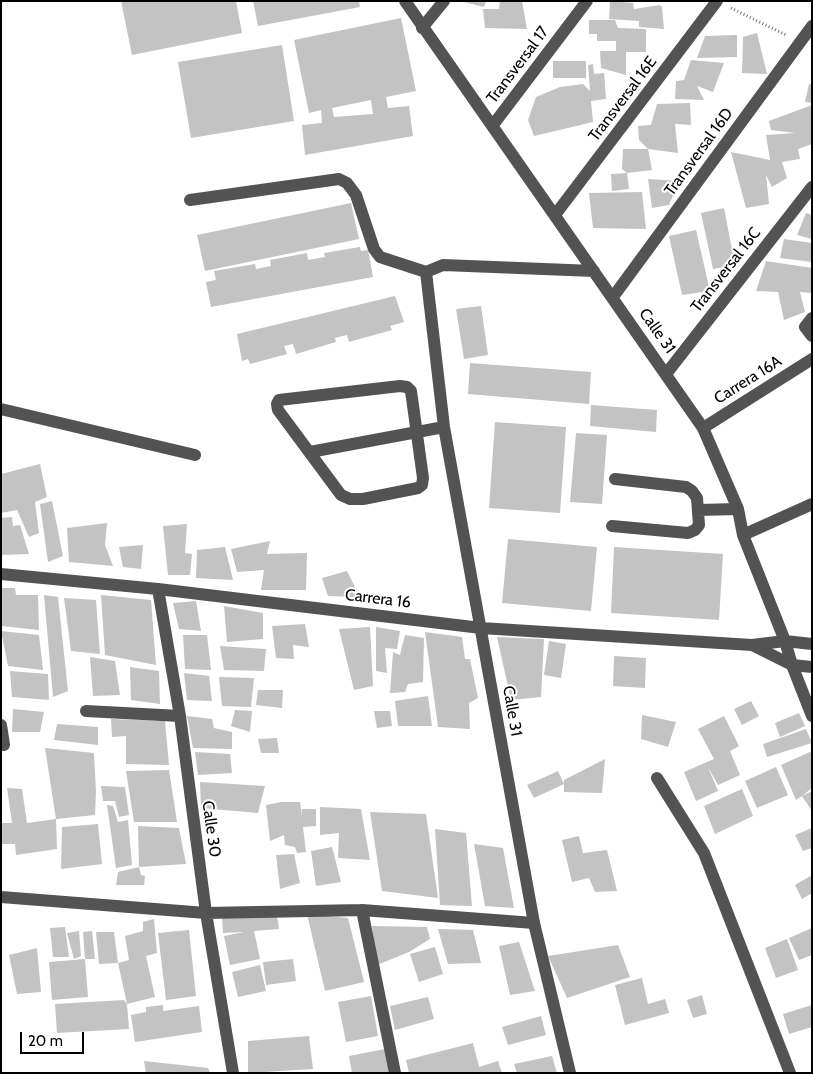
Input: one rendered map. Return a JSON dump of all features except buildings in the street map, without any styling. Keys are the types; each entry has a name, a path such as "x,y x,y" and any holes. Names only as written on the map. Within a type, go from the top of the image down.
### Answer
{"street":[{"name":"Calle 31","path":"406,1 422,28 613,297 702,428 738,509 744,535 786,641 792,665 812,716"},
{"path":"422,28 444,1"},
{"name":"Transversal 17","path":"492,125 587,1"},
{"name":"Transversal 16E","path":"555,216 717,1"},
{"name":"Transversal 16D","path":"613,297 812,26"},
{"path":"190,200 338,179 348,183 356,195 374,249 380,257 430,269 443,265 594,271"},
{"name":"Transversal 16C","path":"666,374 812,187"},
{"name":"Calle 31","path":"430,269 444,427 534,923 570,1073"},
{"path":"812,318 805,327 812,336"},
{"name":"Carrera 16A","path":"702,428 812,359"},
{"path":"400,386 407,387 411,391 417,432 423,478 422,484 418,488 363,499 350,499 341,494 278,410 277,404 280,400 400,386"},
{"path":"1,409 195,455"},
{"path":"310,452 444,427"},
{"path":"612,526 688,533 695,530 699,524 697,498 686,487 615,479"},
{"path":"744,535 812,504"},
{"path":"698,510 738,509"},
{"name":"Carrera 16","path":"1,574 158,589 481,628 752,645 786,641 812,644"},
{"name":"Calle 30","path":"158,589 180,716 206,913 233,1073"},
{"name":"Carrera 16","path":"752,645 792,665"},
{"path":"792,665 812,667"},
{"path":"86,711 180,716"},
{"path":"1,724 4,745"},
{"path":"657,778 704,853 790,1073"},
{"path":"1,897 206,913 362,910 534,923"},
{"path":"362,910 395,1073"}],"path":[{"path":"717,1 800,42"}]}
